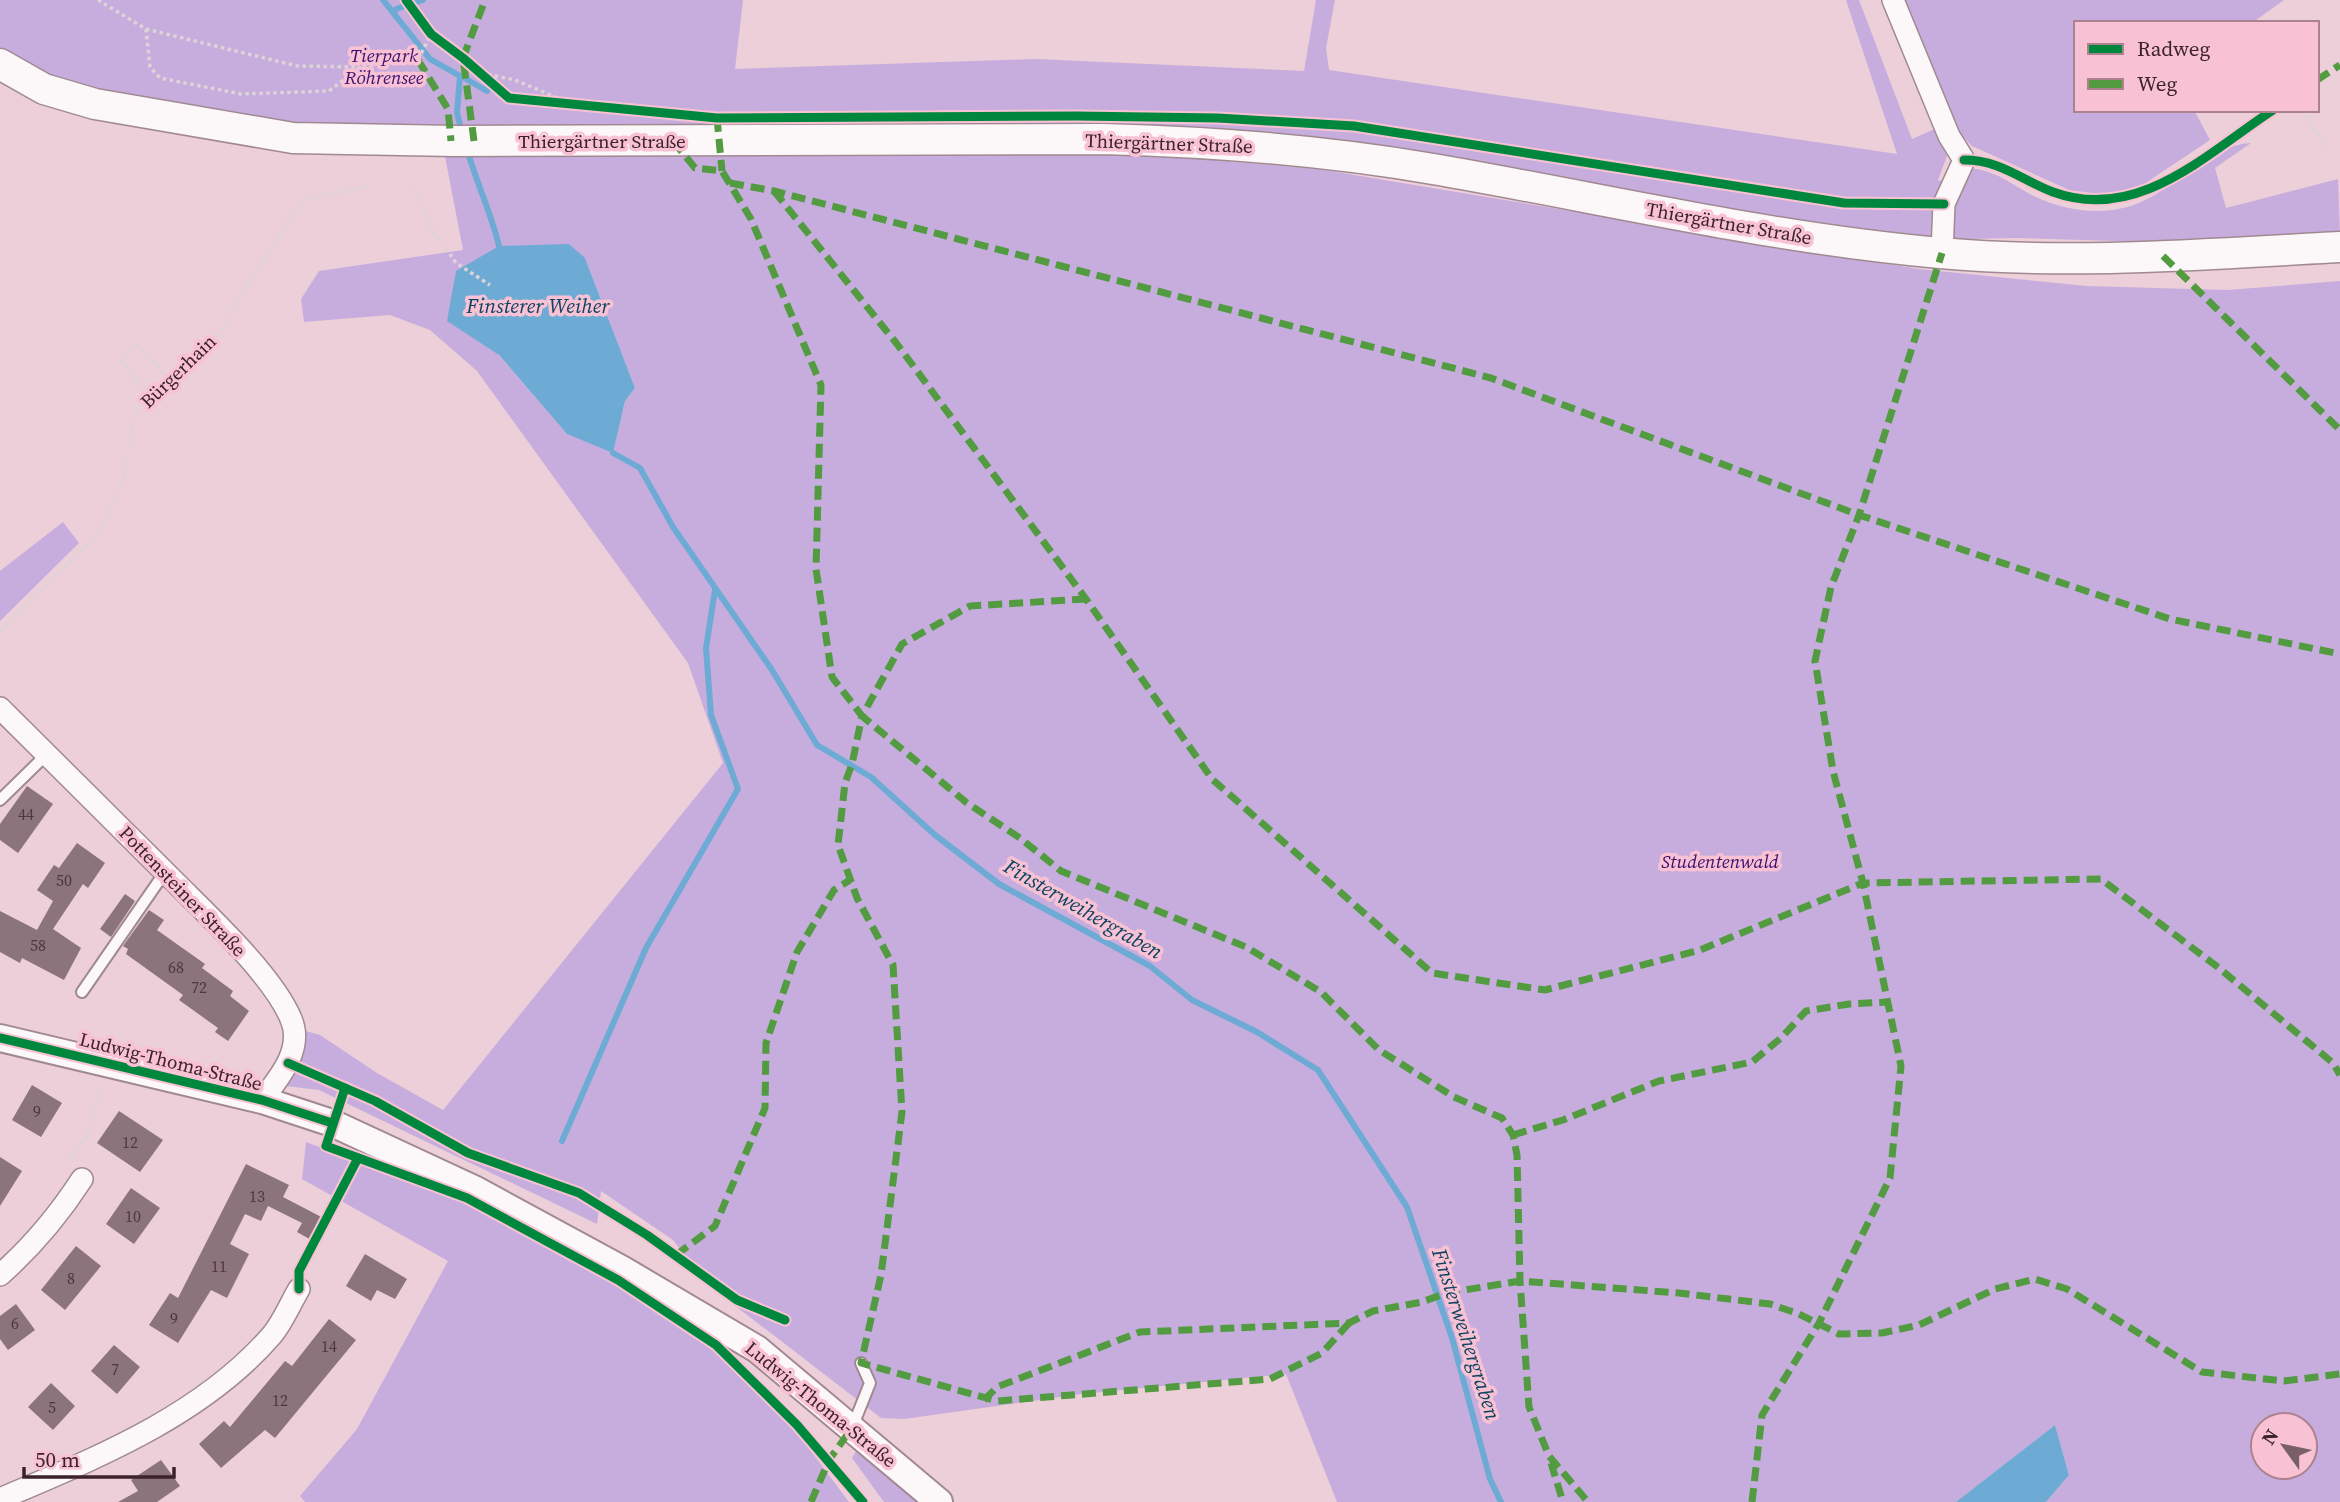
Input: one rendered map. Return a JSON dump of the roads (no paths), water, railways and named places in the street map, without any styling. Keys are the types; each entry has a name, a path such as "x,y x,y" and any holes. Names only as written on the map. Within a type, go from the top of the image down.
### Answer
{"main road":[{"name":"Thiergärtner Straße","path":"0,64 44,89 138,113 293,138 462,141 1103,139 1211,142 1430,169 1791,235 1942,253 2150,257 2340,247"}],"street":[{"path":"1894,0 1950,136 1964,160 1944,204 1942,253"},
{"name":"Pottensteiner Straße","path":"0,708 165,872 259,971 291,1019 293,1047 288,1063 262,1100"},
{"name":"Ludwig-Thoma-Straße","path":"0,1038 262,1100 356,1134 474,1189 623,1270 757,1349 939,1502"},
{"path":"0,1275 32,1246 60,1213 82,1180"},
{"path":"0,1499 120,1447 200,1399 239,1368 273,1333 299,1289"}],"lane":[{"path":"0,800 47,754"},
{"path":"82,992 165,872"},
{"path":"852,1428 870,1383 861,1363"}],"water":[{"name":"Finsterer Weiher","path":"569,244 585,258 635,388 625,401 613,453 567,434 499,355 447,321 456,271 499,246"},
{"path":"2055,1425 2069,1475 2046,1502 1956,1502"}],"waterway":[{"name":"Finsterweihergraben","path":"383,0 430,59 460,76 457,113 462,132"},
{"path":"414,3 423,0"},
{"path":"392,11 404,6"},
{"path":"466,79 487,91"},
{"name":"Finsterweihergraben","path":"467,149 499,246"},
{"name":"Finsterweihergraben","path":"613,453 640,468 673,527 772,670 817,745 871,777 935,835 999,884 1150,966 1192,1000 1257,1032 1318,1070 1407,1207 1452,1338 1490,1479 1501,1502"},
{"path":"562,1141 646,948 738,789 711,715 706,648 715,590"}],"park label":[{"name":"Tierpark Röhrensee","path":"384,66"},
{"name":"Studentenwald","path":"1720,861"}]}
